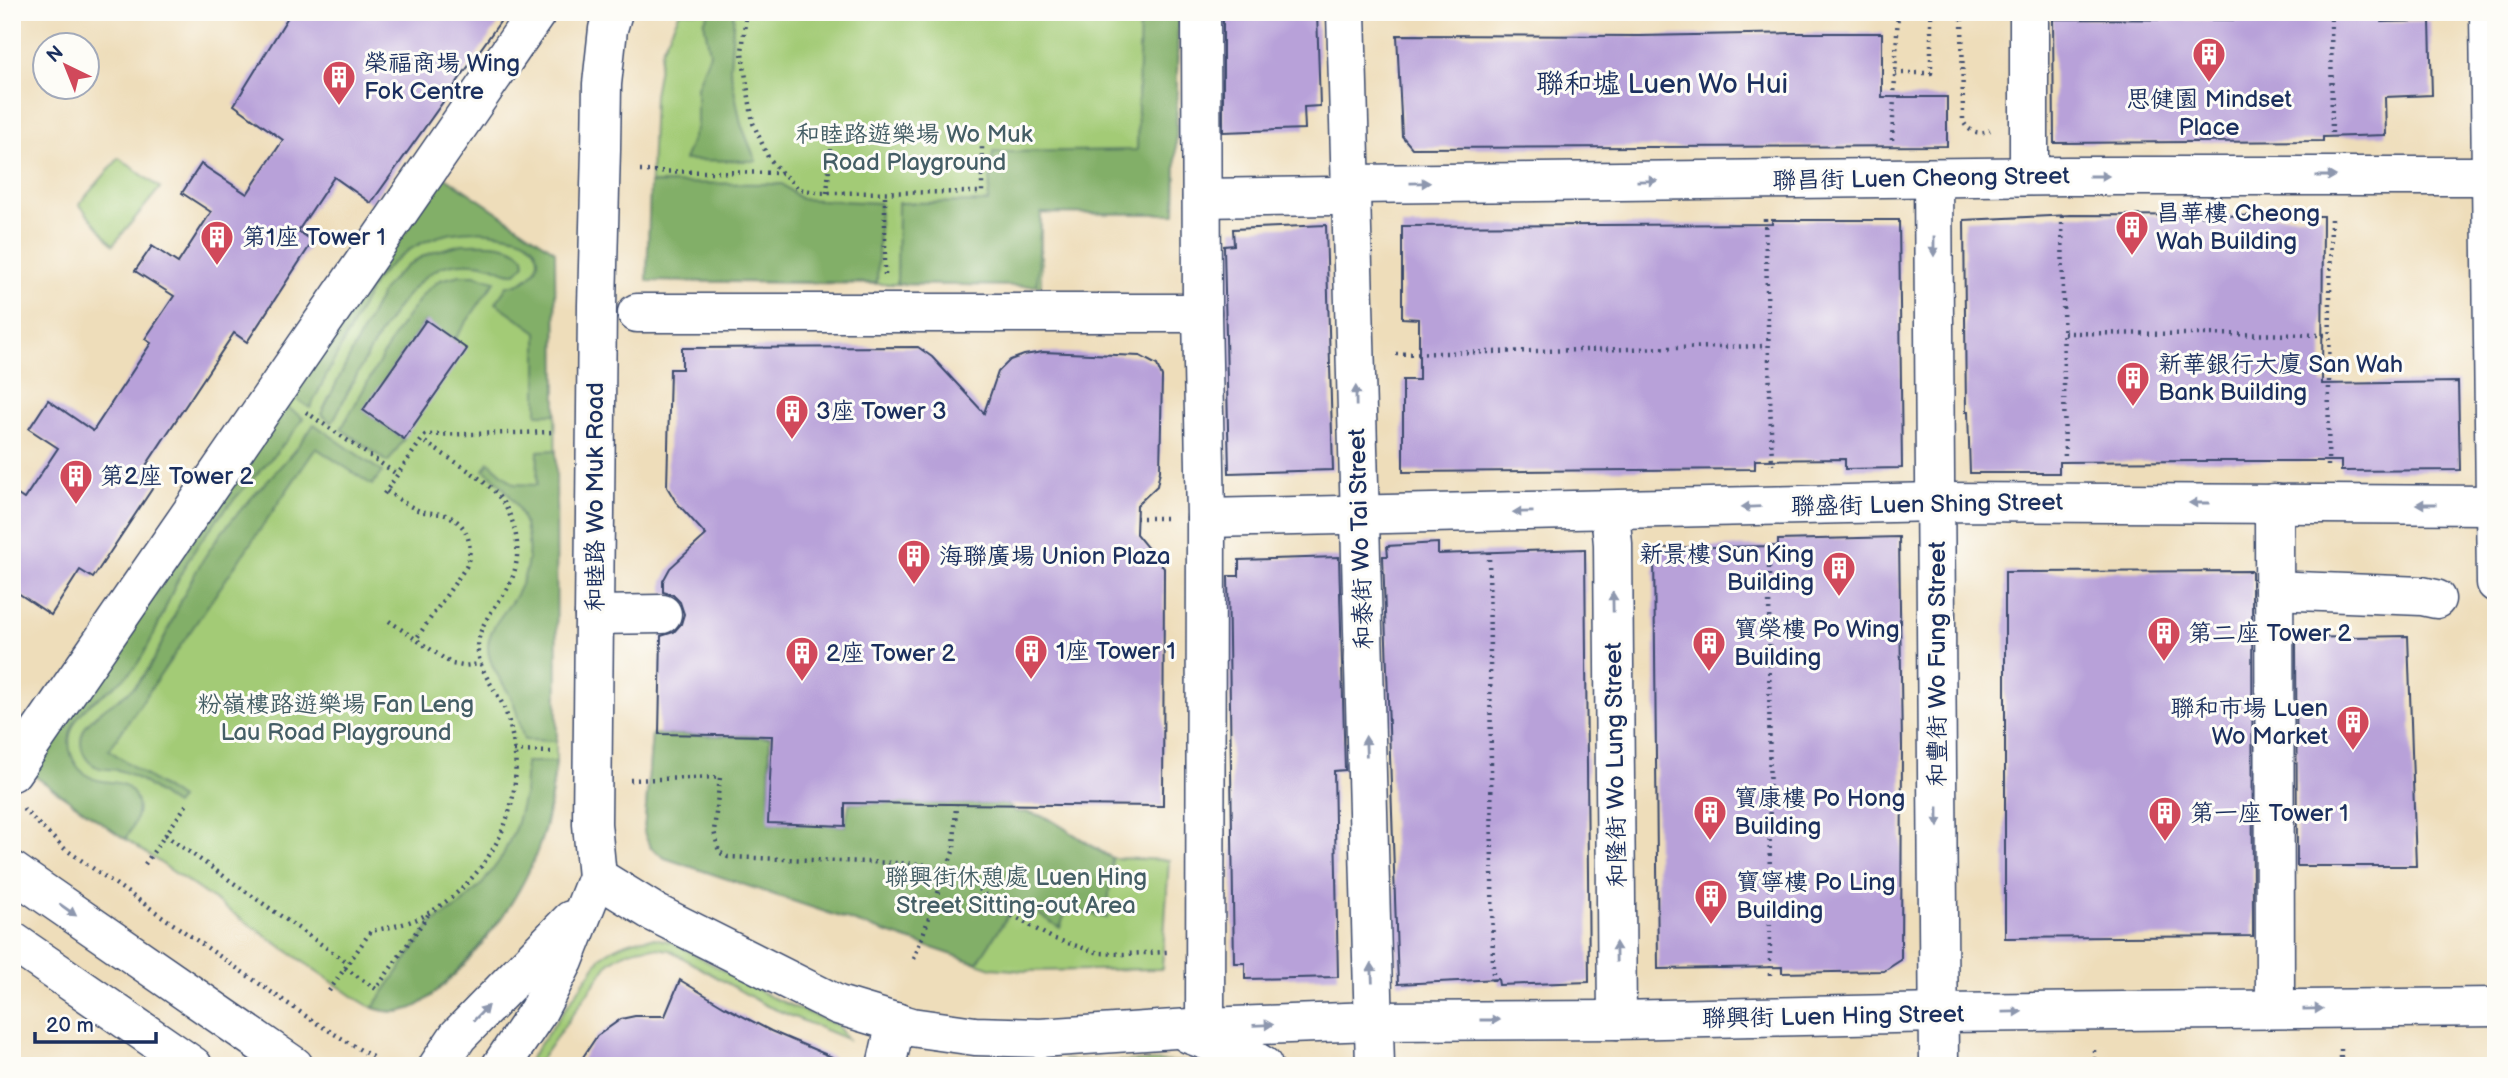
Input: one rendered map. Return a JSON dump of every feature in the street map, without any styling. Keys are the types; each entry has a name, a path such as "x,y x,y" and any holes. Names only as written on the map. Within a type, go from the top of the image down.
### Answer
{"street":[{"path":"17,790 276,391 537,12"},
{"name":"和睦路 Wo Muk Road","path":"501,1066 538,1011 564,961 591,892 602,84 612,12"},
{"name":"和睦路 Wo Muk Road","path":"602,84 635,12"},
{"path":"1188,1028 1205,950 1206,518 1201,12"},
{"name":"和泰街 Wo Tai Street","path":"1346,12 1342,190 1359,514 1375,1066"},
{"path":"2029,12 2029,176"},
{"path":"2489,12 2496,583"},
{"name":"聯昌街 Luen Cheong Street","path":"1202,198 1342,190 2029,176 2490,176"},
{"name":"和豐街 Wo Fung Street","path":"1933,178 1939,1066"},
{"path":"637,313 1202,313"},
{"name":"聯盛街 Luen Shing Street","path":"1206,518 1936,502 2495,506"},
{"path":"2274,503 2275,1009"},
{"name":"和隆街 Wo Lung Street","path":"1610,511 1613,544 1617,1020"},
{"path":"2274,590 2422,596 2436,599"},
{"path":"594,615 662,614"},
{"path":"12,871 294,1066"},
{"path":"438,1066 458,1036 591,892"},
{"name":"聯興街 Luen Hing Street","path":"591,892 655,913 838,1004 943,1033 975,1036 1039,1052 1188,1028 1373,1021 2496,1007"},
{"path":"12,941 193,1066"},
{"path":"886,1066 897,1022"},
{"name":"聯興街 Luen Hing Street","path":"1188,1028 1263,1066"}],"path":[{"path":"746,12 742,53 754,123 768,156 799,189 827,193 982,191 982,145"},
{"path":"1387,13 1459,12"},
{"path":"1892,141 1898,12"},
{"path":"1895,73 1931,73 1931,12"},
{"path":"1962,12 1963,121 1971,131 1979,133 1994,126"},
{"path":"2331,12 2332,146"},
{"path":"827,193 831,145"},
{"path":"639,171 782,173"},
{"path":"885,192 885,313"},
{"path":"2062,208 2065,464"},
{"path":"2328,474 2331,208"},
{"path":"1765,212 1772,477"},
{"path":"2064,333 2329,335"},
{"path":"1395,354 1768,346"},
{"path":"276,391 398,475"},
{"path":"416,639 470,558 470,540 454,519 443,514 419,510 386,492 425,435 566,432"},
{"path":"329,991 371,931 398,926 430,911 452,898 474,878 492,853 505,826 513,797 516,767 514,751 504,708 481,664 478,644 486,619 507,588 515,569 518,548 515,527 507,508 494,491 422,440"},
{"path":"1769,536 1770,979"},
{"path":"1489,541 1493,988"},
{"path":"389,621 452,664 481,664"},
{"path":"514,751 554,752"},
{"path":"629,780 720,777 714,831 719,852 728,857 921,864 965,877 1011,915 1052,938 1088,950 1124,954 1205,950"},
{"path":"17,790 65,849 313,1021 374,1058"},
{"path":"145,864 187,804"},
{"path":"914,959 954,849 956,804"},
{"path":"165,835 347,965 376,989 430,911"}],"green space":[{"name":"和睦路遊樂場 Wo Muk Road Playground","path":"680,12 1178,12 1175,214 1041,213 1041,286 647,281 654,95 662,49"},
{"path":"710,12 734,12 730,68 741,124 756,161 684,160 697,126 697,87 710,53 704,22"},
{"path":"1140,12 1178,12 1175,214 1041,213 1037,286 897,284 898,203 988,202 993,152 1137,150"},
{"path":"119,158 160,188 113,245 79,204"},
{"name":"粉嶺樓路遊樂場 Fan Leng Lau Road Playground","path":"441,174 555,251 556,762 541,840 526,876 498,923 466,962 431,996 413,1007 386,1012 357,999 32,774"},
{"path":"441,174 555,251 556,414 537,414 537,332 496,303 507,286 523,281 535,270 538,257 535,249 522,239 483,232 447,234 430,240 414,247 386,269 373,284 310,408 291,395"},
{"path":"650,183 782,184 801,199 880,203 877,283 647,281"},
{"path":"463,244 496,244 512,248 524,257 525,264 516,273 486,265 459,263 431,273 397,308 381,332 332,423 321,414 383,290 409,264 438,250"},
{"path":"460,275 475,275 495,281 454,340 425,321 364,410 404,439 388,462 341,429 398,329 425,292 440,280"},
{"path":"284,405 303,418 296,429 223,512 197,547 136,666 86,708 74,724 70,751 78,767 93,778 124,785 136,799 137,813 133,827 125,839 32,774"},
{"path":"314,424 382,472 372,485 316,448 109,750 180,799 175,805 128,774 93,765 82,749 84,729 98,713 134,687 146,673 207,552"},
{"path":"556,450 557,741 524,740 514,704 494,668 488,645 492,630 517,593 524,575 528,541 525,525 510,495 484,470 489,462 514,484 537,485 538,451"},
{"name":"聯興街休憩處 Luen Hing Street Sitting-out Area","path":"652,734 770,737 768,822 845,826 1029,812 1048,818 1112,858 1169,860 1162,969 1024,971 992,968 665,858 650,847 644,832"},
{"name":"聯興街休憩處 Luen Hing Street Sitting-out Area","path":"652,734 770,737 769,823 845,826 849,803 1007,804 1016,812 1042,817 1112,858 1107,918 1067,908 1060,928 1030,909 1015,905 977,963 665,858 650,847 644,832"},
{"path":"526,762 556,762 542,836 532,864 503,916 452,976 427,999 410,1009 400,1011 373,1008 431,924 459,906 483,883 502,857 516,826 524,795"},
{"path":"654,938 672,942 771,997 837,1025 847,1039 767,1006 669,950 644,948 623,954 609,963 536,1066 525,1066 602,956 626,943"},
{"path":"1064,1060 1184,1062 1213,1066 1064,1066"}],"building":[{"path":"291,12 507,12 371,203 334,177 298,231 313,241 247,342 234,333 145,467 160,477 93,578 80,570 51,615 12,589 12,491 24,499 58,448 29,429 48,400 93,431 151,343 145,339 174,296 135,271 152,246 178,263 211,212 182,193 201,164 247,194 283,140 234,105"},
{"path":"1250,12 1317,12 1320,106 1304,107 1305,129 1223,132 1223,17 1250,16"},
{"path":"2343,12 2382,12 2382,22 2430,21 2432,95 2385,97 2386,135 2323,137 2323,141 2054,143 2053,19 2245,20 2245,17 2343,17"},
{"path":"1882,33 1882,97 1947,97 1947,146 1412,148 1402,136 1397,35 1640,36"},
{"path":"2071,215 2323,216 2322,384 2458,382 2460,470 2341,471 2341,461 2196,461 2059,462 2059,473 1970,473 1966,412 1964,220"},
{"path":"1772,220 1899,220 1902,468 1845,469 1845,459 1755,460 1755,469 1403,472 1403,380 1419,380 1419,319 1402,318 1402,226 1772,224"},
{"path":"1326,225 1333,470 1229,473 1224,246 1234,245 1233,229"},
{"path":"426,320 467,349 404,439 363,410"},
{"name":"海聯廣場 Union Plaza","path":"918,347 932,357 984,413 998,372 1010,360 1024,355 1043,352 1140,356 1157,365 1162,377 1160,471 1157,486 1137,505 1136,534 1164,568 1163,806 845,803 845,826 768,823 772,736 659,734 661,636 674,632 681,624 684,614 680,602 673,595 663,592 663,581 670,568 706,535 676,502 667,487 670,369 682,369 682,348"},
{"path":"1899,537 1901,960 1884,971 1782,973 1782,967 1658,969 1654,548 1778,546 1778,540"},
{"path":"1438,543 1438,554 1585,549 1589,982 1499,985 1498,979 1398,984 1383,556 1388,556 1387,546"},
{"path":"1339,557 1345,770 1334,771 1338,977 1245,979 1245,963 1234,963 1228,576 1239,576 1239,560"},
{"path":"2252,571 2253,936 2005,938 2005,572"},
{"name":"聯和市場 Luen Wo Market","path":"2408,636 2416,866 2297,866 2296,638"},
{"path":"680,980 771,1031 853,1066 577,1066 597,1036 621,1019 665,1016"}],"place":[{"name":"思健園 Mindset Place","path":"2209,84"},
{"name":"榮福商場 Wing Fok Centre","path":"339,107"},
{"name":"昌華樓 Cheong Wah Building","path":"2132,257"},
{"name":"第1座 Tower 1","path":"217,267"},
{"name":"新華銀行大廈 San Wah Bank Building","path":"2133,408"},
{"name":"3座 Tower 3","path":"792,441"},
{"name":"第2座 Tower 2","path":"76,506"},
{"name":"海聯廣場 Union Plaza","path":"914,586"},
{"name":"新景樓 Sun King Building","path":"1839,598"},
{"name":"第二座 Tower 2","path":"2164,663"},
{"name":"寶榮樓 Po Wing Building","path":"1709,673"},
{"name":"1座 Tower 1","path":"1031,681"},
{"name":"2座 Tower 2","path":"802,683"},
{"name":"聯和市場 Luen Wo Market","path":"2353,752"},
{"name":"寶康樓 Po Hong Building","path":"1710,842"},
{"name":"第一座 Tower 1","path":"2165,843"},
{"name":"寶寧樓 Po Ling Building","path":"1711,926"}],"district":[{"name":"聯和墟 Luen Wo Hui","path":"1662,83"}]}
